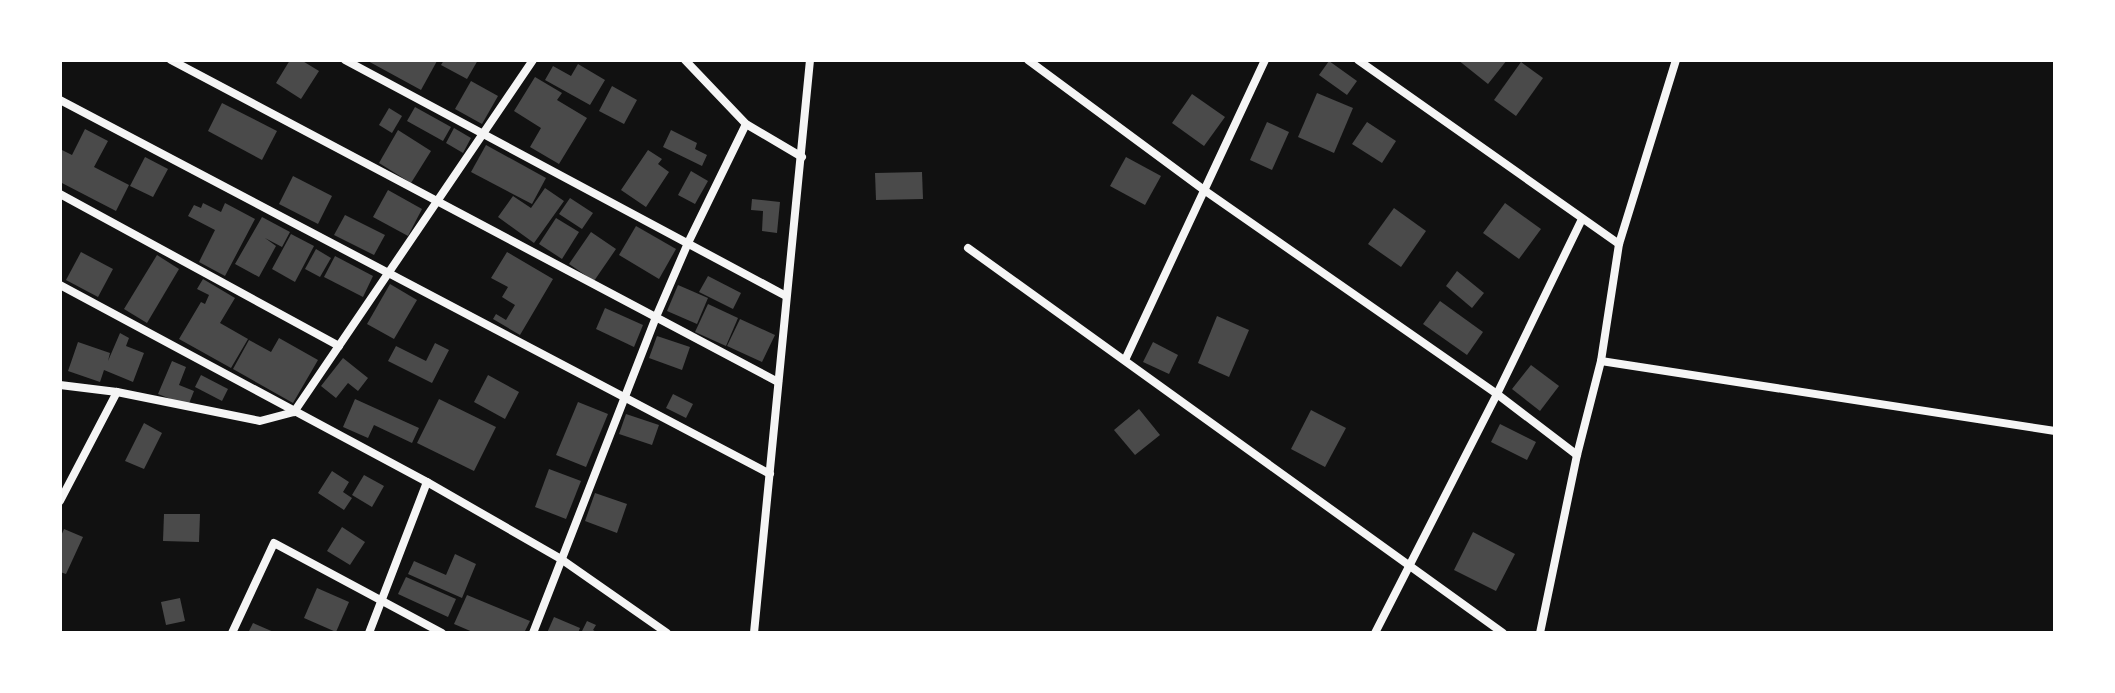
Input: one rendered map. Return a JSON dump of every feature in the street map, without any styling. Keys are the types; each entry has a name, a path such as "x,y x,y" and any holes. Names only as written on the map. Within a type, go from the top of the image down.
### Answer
{"street":[{"path":"171,60 778,382"},
{"path":"345,60 786,296"},
{"path":"60,385 117,392 260,421 294,412 533,60"},
{"path":"685,60 746,124 802,157"},
{"path":"754,633 810,60"},
{"path":"1028,60 1204,190 1497,394 1577,455"},
{"path":"1125,360 1265,60"},
{"path":"1358,60 1619,244"},
{"path":"1540,633 1577,455 1601,361 1619,244 1672,62"},
{"path":"60,100 770,474"},
{"path":"533,633 656,317 746,124"},
{"path":"60,194 339,346"},
{"path":"1375,633 1582,219"},
{"path":"968,248 1503,633"},
{"path":"60,285 427,482 561,559 667,633"},
{"path":"1601,361 2055,431"},
{"path":"60,501 117,392"},
{"path":"369,633 427,482"},
{"path":"232,633 274,543 442,633"}],"building":[{"path":"290,60 301,60 319,71 301,99 276,83"},
{"path":"366,60 434,60 437,61 421,90"},
{"path":"444,60 478,60 467,79 441,65"},
{"path":"1458,60 1507,60 1488,84"},
{"path":"1329,61 1357,81 1347,95 1319,75"},
{"path":"1521,62 1543,78 1516,116 1494,100"},
{"path":"578,64 605,80 590,105 545,80 553,66 571,76"},
{"path":"535,77 562,93 557,100 587,118 559,164 530,147 541,128 514,111"},
{"path":"471,81 498,96 482,124 455,109"},
{"path":"612,86 637,100 624,124 599,111"},
{"path":"1317,93 1353,108 1334,153 1298,137"},
{"path":"1192,94 1225,117 1204,146 1172,123"},
{"path":"222,103 277,131 262,160 208,131"},
{"path":"415,107 451,127 443,141 407,121"},
{"path":"389,108 402,116 392,133 379,125"},
{"path":"1267,122 1289,132 1272,170 1250,160"},
{"path":"1367,122 1396,141 1382,163 1352,144"},
{"path":"454,128 471,138 463,153 446,143"},
{"path":"85,129 108,141 94,167 129,185 116,211 60,182 60,149 72,155"},
{"path":"398,130 431,151 411,183 379,163"},
{"path":"671,130 697,143 695,149 707,155 702,166 663,147"},
{"path":"486,145 546,178 532,204 471,172"},
{"path":"648,150 662,159 658,164 669,172 646,207 621,190"},
{"path":"145,157 168,169 153,197 130,186"},
{"path":"1126,157 1161,176 1145,205 1110,186"},
{"path":"691,171 708,181 695,204 678,195"},
{"path":"922,172 923,199 876,200 875,173"},
{"path":"293,176 332,196 318,224 279,204"},
{"path":"545,188 564,201 534,243 498,217 513,196 531,208"},
{"path":"388,190 422,209 408,236 373,217"},
{"path":"570,198 593,213 582,229 559,214"},
{"path":"752,199 780,202 777,233 762,231 763,211 751,210"},
{"path":"203,203 221,212 225,203 255,219 225,276 199,262 215,230 188,216 194,205 201,208"},
{"path":"1505,203 1541,229 1519,259 1483,233"},
{"path":"1394,208 1426,231 1401,267 1368,244"},
{"path":"345,215 385,235 374,255 334,235"},
{"path":"262,217 290,232 282,247 265,238 276,246 259,277 235,264"},
{"path":"556,218 579,232 562,259 539,244"},
{"path":"636,226 676,249 659,279 619,255"},
{"path":"591,232 616,249 594,281 569,264"},
{"path":"291,234 314,246 295,282 272,269"},
{"path":"316,249 331,258 320,277 305,269"},
{"path":"81,252 113,269 98,297 66,280"},
{"path":"507,252 553,279 520,335 493,319 496,314 506,320 515,305 502,297 508,287 491,278"},
{"path":"157,255 179,269 147,323 124,309"},
{"path":"335,256 373,276 363,297 324,277"},
{"path":"1457,271 1484,293 1472,308 1446,286"},
{"path":"708,276 741,293 733,309 699,292"},
{"path":"203,279 235,298 220,323 248,339 231,368 179,339 201,302 205,304 209,295 197,289"},
{"path":"390,284 417,300 394,339 367,324"},
{"path":"678,285 708,298 697,324 667,311"},
{"path":"1440,301 1483,332 1467,355 1423,324"},
{"path":"708,304 738,318 726,346 695,332"},
{"path":"605,308 643,325 634,347 596,329"},
{"path":"1217,316 1249,330 1229,377 1198,363"},
{"path":"740,319 775,335 762,362 727,346"},
{"path":"120,333 129,338 126,346 144,353 133,382 104,370 100,382 68,371 78,342 110,353 108,361"},
{"path":"657,336 690,347 682,370 649,358"},
{"path":"279,338 318,360 293,403 233,369 249,340 271,352"},
{"path":"1153,342 1178,355 1169,374 1143,362"},
{"path":"435,343 449,350 432,383 388,361 396,346 426,361"},
{"path":"343,358 368,378 358,391 348,383 336,398 321,386"},
{"path":"172,361 186,367 179,385 194,391 188,406 158,394"},
{"path":"1531,365 1559,386 1540,411 1512,389"},
{"path":"201,375 228,389 222,401 195,387"},
{"path":"488,375 519,392 505,419 474,402"},
{"path":"673,394 693,404 686,418 666,408"},
{"path":"355,399 419,428 412,443 374,425 368,438 343,427"},
{"path":"439,399 496,427 474,471 417,443"},
{"path":"578,402 608,414 586,467 556,455"},
{"path":"1139,409 1160,435 1135,455 1114,430"},
{"path":"1311,410 1346,428 1325,467 1291,449"},
{"path":"626,414 659,425 652,445 619,434"},
{"path":"144,423 162,433 144,469 125,461"},
{"path":"1500,424 1536,442 1527,460 1491,442"},
{"path":"549,469 581,481 566,519 535,507"},
{"path":"332,471 349,482 343,492 352,498 344,510 318,493"},
{"path":"364,475 384,486 372,507 352,495"},
{"path":"595,493 627,504 617,533 585,521"},
{"path":"164,514 200,514 199,542 163,541"},
{"path":"342,527 365,542 350,565 327,551"},
{"path":"64,529 83,537 66,574 60,572 60,538"},
{"path":"1473,532 1515,554 1496,591 1454,570"},
{"path":"455,554 476,564 462,598 408,574 414,561 446,575"},
{"path":"406,577 456,599 448,617 398,594"},
{"path":"317,588 349,602 336,632 304,618"},
{"path":"467,595 530,621 524,633 475,633 454,624"},
{"path":"180,598 185,621 166,625 161,602"},
{"path":"554,617 580,628 578,633 547,633"},
{"path":"587,621 596,625 593,630 598,633 581,633"},
{"path":"253,623 276,633 248,633"}]}
